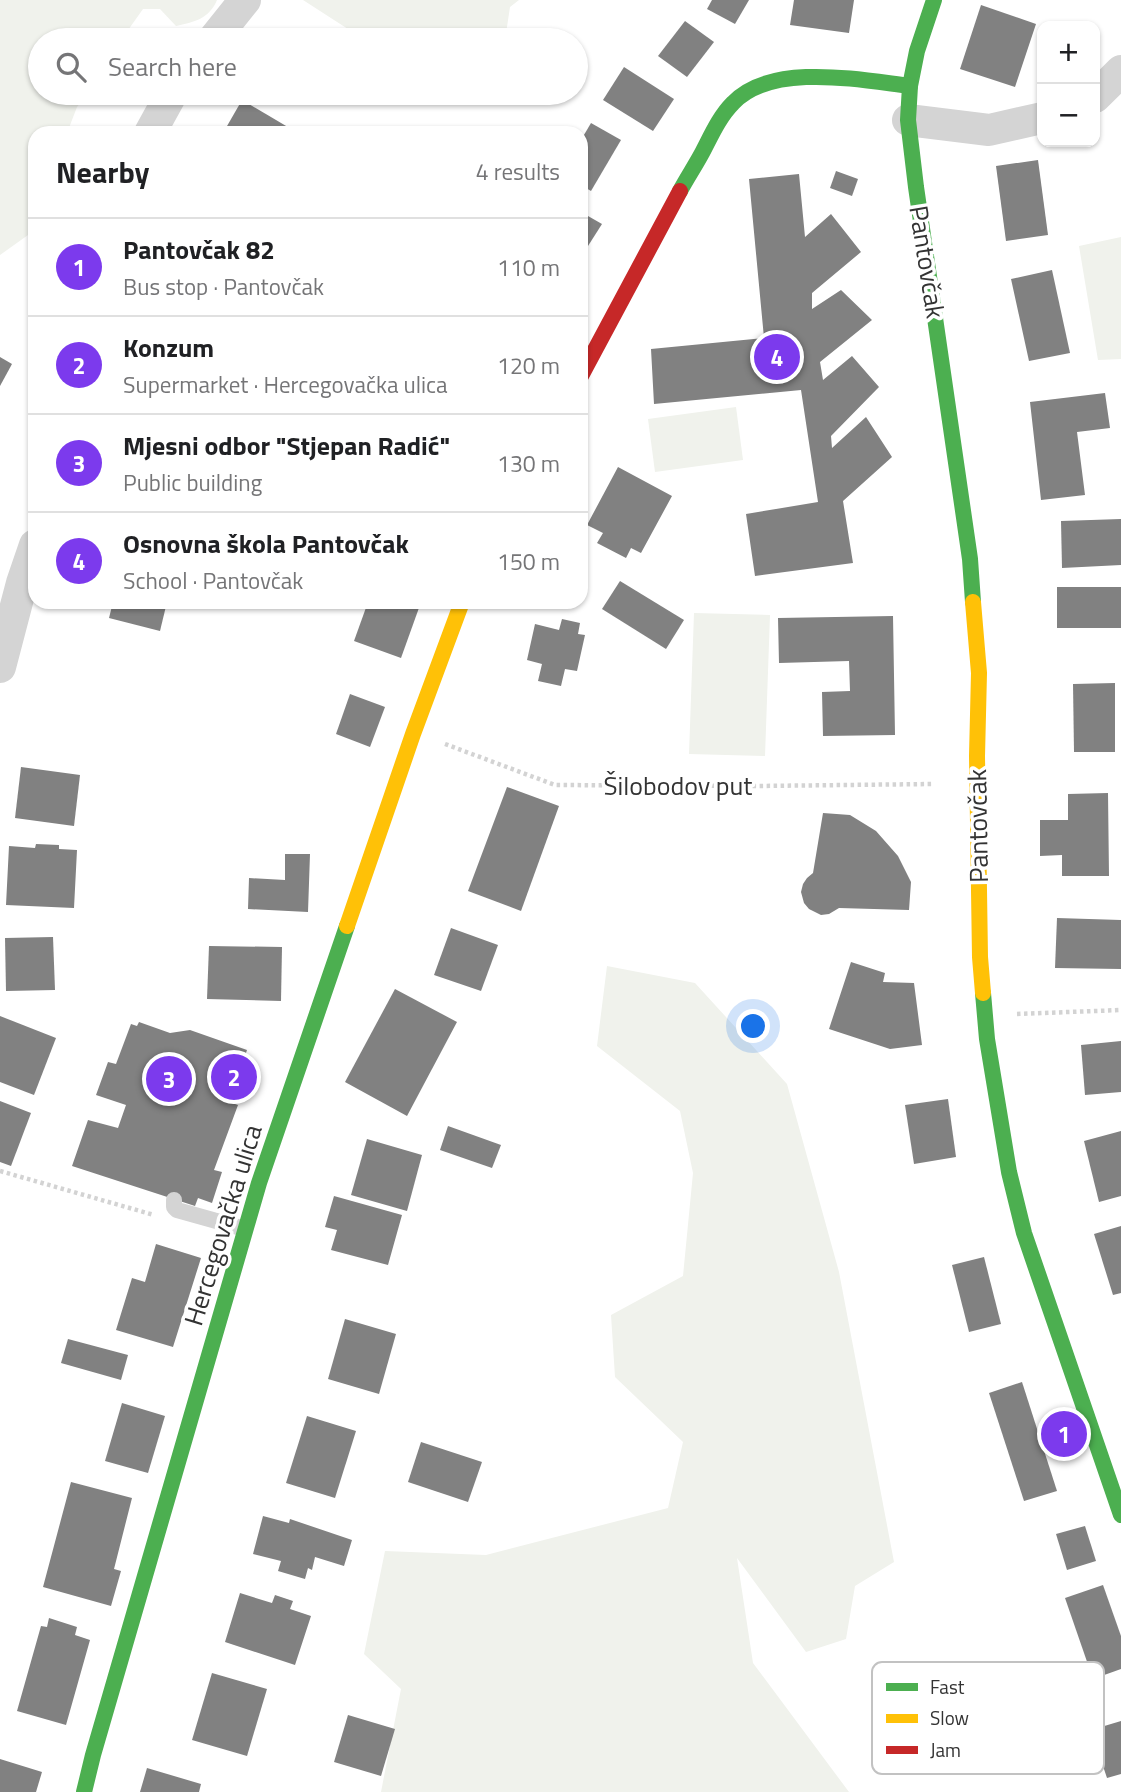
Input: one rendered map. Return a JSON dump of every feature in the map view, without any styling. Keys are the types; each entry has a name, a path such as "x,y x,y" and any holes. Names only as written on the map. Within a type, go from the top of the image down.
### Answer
{"street":[{"path":"222,28 244,0"},
{"name":"Pantovčak","path":"934,0 917,51 910,86 908,121 970,559 979,673 980,957 986,1039 1009,1172 1024,1233 1121,1515"},
{"path":"1100,92 1121,71"},
{"path":"588,363 675,199 730,104 747,91 786,79 818,78 910,86"},
{"path":"154,126 165,105"},
{"path":"908,121 989,130 1037,119"},
{"path":"0,667 28,565"},
{"name":"Hercegovačka ulica","path":"85,1792 93,1755 246,1229 292,1084 413,734 459,609"}],"lane":[{"path":"174,1200 177,1210 246,1229"}],"path":[{"name":"Šilobodov put","path":"444,744 555,785 933,784"},
{"path":"1006,1015 1121,1010"},
{"path":"0,1171 154,1214"}],"shaded area":[{"path":"0,0 217,0 205,16 176,26 160,9 143,9 130,28 28,28 28,105 78,105 70,126 28,126 28,235 0,255"},
{"path":"303,0 519,0 510,7 507,28 346,28"},
{"path":"1121,237 1121,359 1098,360 1079,246"},
{"path":"736,407 743,460 655,472 648,419"},
{"path":"694,613 770,615 765,756 689,754"},
{"path":"607,966 695,983 787,1084 839,1272 894,1562 855,1586 846,1639 806,1652 737,1558 753,1663 849,1792 381,1792 401,1689 364,1654 385,1551 486,1555 668,1508 683,1442 615,1377 611,1315 683,1276 693,1173 680,1111 597,1046"}],"building":[{"path":"712,0 749,0 735,24 707,9"},
{"path":"794,0 854,0 849,33 790,25"},
{"path":"981,5 1036,24 1015,87 960,69"},
{"path":"685,21 714,42 687,77 658,56"},
{"path":"624,67 674,99 653,131 603,100"},
{"path":"239,105 250,105 286,126 227,126"},
{"path":"591,123 621,140 591,191 588,189 588,128"},
{"path":"1038,160 1048,235 1006,241 996,166"},
{"path":"836,171 858,179 852,196 830,188"},
{"path":"799,174 805,237 831,214 861,252 812,293 812,309 841,290 872,320 820,362 823,380 852,356 879,387 831,436 832,448 866,417 892,457 843,501 853,563 755,576 746,514 818,502 801,390 654,404 651,349 764,338 749,179"},
{"path":"588,216 602,224 588,246"},
{"path":"1052,270 1070,353 1029,361 1011,279"},
{"path":"0,357 12,364 0,386"},
{"path":"1105,393 1110,428 1077,432 1085,495 1041,500 1030,402"},
{"path":"618,467 672,496 641,553 631,548 626,558 597,543 603,533 588,523"},
{"path":"1121,519 1121,565 1062,568 1061,521"},
{"path":"620,581 684,620 666,649 602,609"},
{"path":"1057,587 1121,587 1121,628 1057,628"},
{"path":"111,609 165,609 160,631 109,618"},
{"path":"365,609 419,609 401,658 354,641"},
{"path":"893,616 895,735 823,736 822,692 850,691 849,661 779,663 778,618"},
{"path":"562,619 580,623 578,634 585,635 577,671 565,669 561,686 538,681 542,664 527,660 535,624 559,630"},
{"path":"1115,683 1115,752 1074,752 1073,684"},
{"path":"350,694 385,707 370,747 336,734"},
{"path":"21,767 80,775 74,826 15,818"},
{"path":"507,787 559,806 521,911 468,891"},
{"path":"1108,793 1109,876 1062,876 1062,855 1040,856 1040,820 1068,820 1068,794"},
{"path":"823,813 850,815 876,831 898,856 911,882 909,910 839,908 821,915 809,909 801,892 803,884 813,873"},
{"path":"36,844 59,845 59,849 77,850 74,908 6,905 9,846 35,848"},
{"path":"285,854 310,854 308,912 248,909 249,878 285,880"},
{"path":"1057,918 1121,920 1121,969 1055,968"},
{"path":"451,928 498,945 481,991 434,975"},
{"path":"53,937 55,990 6,991 5,938"},
{"path":"209,946 282,947 281,1001 207,999"},
{"path":"851,962 885,973 883,982 914,983 922,1045 890,1049 829,1029"},
{"path":"395,989 457,1022 407,1116 345,1082"},
{"path":"0,1016 56,1038 34,1095 0,1082"},
{"path":"139,1022 170,1033 190,1030 247,1050 229,1102 238,1105 214,1170 222,1172 212,1203 198,1198 195,1206 72,1166 88,1120 118,1128 126,1105 96,1095 108,1062 116,1064 131,1024 137,1026"},
{"path":"1121,1041 1121,1092 1085,1095 1081,1045"},
{"path":"948,1099 956,1157 914,1164 905,1105"},
{"path":"0,1101 31,1113 11,1166 0,1162"},
{"path":"448,1126 501,1145 492,1168 440,1150"},
{"path":"1121,1131 1121,1196 1099,1202 1084,1141"},
{"path":"367,1139 422,1155 407,1211 351,1195"},
{"path":"334,1196 402,1215 388,1265 331,1250 337,1230 325,1227"},
{"path":"1121,1226 1121,1293 1113,1295 1094,1234"},
{"path":"156,1244 201,1258 173,1347 116,1330 132,1278 145,1282"},
{"path":"984,1257 1001,1324 969,1332 952,1265"},
{"path":"345,1319 396,1334 379,1394 328,1379"},
{"path":"68,1339 128,1355 121,1380 61,1363"},
{"path":"1022,1382 1057,1491 1024,1501 989,1393"},
{"path":"122,1403 165,1416 148,1473 105,1461"},
{"path":"307,1416 356,1431 335,1498 286,1483"},
{"path":"421,1442 482,1462 468,1502 408,1482"},
{"path":"71,1482 132,1498 114,1569 121,1571 111,1606 43,1587"},
{"path":"263,1516 289,1523 290,1519 352,1540 344,1566 315,1557 312,1570 308,1568 305,1579 278,1571 281,1561 253,1554"},
{"path":"1085,1526 1096,1561 1067,1570 1056,1534"},
{"path":"1103,1585 1121,1636 1121,1669 1104,1675 1104,1662 1087,1662 1065,1598"},
{"path":"240,1593 272,1603 275,1595 293,1601 290,1609 311,1616 295,1665 225,1642"},
{"path":"49,1618 77,1627 75,1635 90,1640 66,1725 17,1711 41,1626 47,1627"},
{"path":"212,1673 267,1689 247,1756 192,1740"},
{"path":"348,1715 395,1729 381,1776 334,1762"},
{"path":"1121,1721 1121,1774 1107,1778 1104,1769 1104,1726"},
{"path":"0,1759 42,1772 36,1792 0,1792"},
{"path":"147,1768 201,1784 199,1792 140,1792"}],"traffic: fast":[{"path":"934,0 917,51 910,86 908,120 970,559 973,602"},
{"path":"680,191 724,114 750,90 770,82 817,77 910,86"},
{"path":"84,1792 259,1183 347,926"},
{"path":"983,993 987,1039 1009,1172 1024,1233 1121,1515"}],"traffic: slow":[{"path":"973,602 979,673 977,756 983,993"},
{"path":"347,926 459,609"}],"traffic: jam":[{"path":"588,363 680,191"}],"place":[{"name":"Osnovna škola Pantovčak","path":"777,357"},
{"name":"Konzum","path":"234,1077"},
{"name":"Mjesni odbor \"Stjepan Radić\"","path":"169,1079"},
{"name":"Pantovčak 82","path":"1064,1434"}]}
